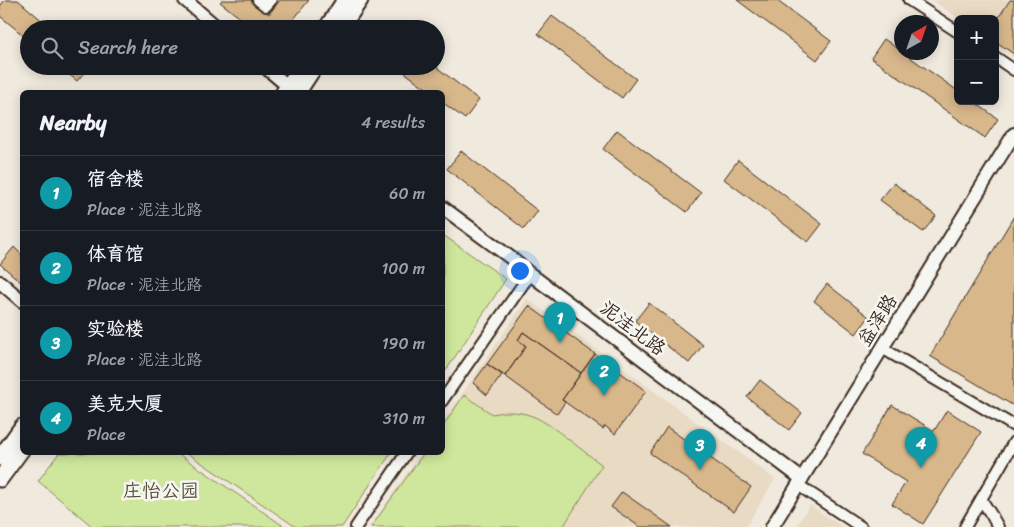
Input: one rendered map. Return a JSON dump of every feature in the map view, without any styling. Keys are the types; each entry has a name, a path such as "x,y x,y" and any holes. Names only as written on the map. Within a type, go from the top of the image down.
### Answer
{"main road":[{"path":"332,20 345,0"},
{"path":"346,20 360,0"},
{"path":"291,90 298,75"},
{"path":"292,90 307,75"},
{"path":"0,458 20,429"},
{"path":"0,479 20,452"}],"street":[{"path":"185,0 208,20"},
{"path":"258,0 266,6 271,0"},
{"path":"909,0 954,29"},
{"path":"999,60 1014,70"},
{"path":"274,75 290,90"},
{"name":"益泽路","path":"772,527 1014,134"},
{"name":"泥洼北路","path":"445,209 511,258 800,482"},
{"path":"445,398 530,274"},
{"path":"0,282 20,299"},
{"path":"882,348 1014,426"},
{"path":"965,527 1014,442"},
{"path":"356,527 405,455"},
{"path":"800,482 861,527"},
{"path":"981,499 998,527"}],"shaded area":[{"path":"932,0 1014,0 1014,58 999,48 999,15 954,15"},
{"path":"527,299 775,479 746,527 370,527 420,455 445,455 445,419"},
{"path":"810,505 842,527 796,527"}],"green space":[{"path":"445,236 506,279 445,372"},
{"path":"464,395 492,414 515,412 541,420 602,465 563,527 371,527 423,455 445,455 445,423"},
{"name":"庄怡公园","path":"58,455 180,455 285,527 93,527 38,481"},
{"path":"190,455 390,455 342,527 296,527"}],"building":[{"path":"5,0 18,0 41,20 20,20 20,33 0,16 0,6"},
{"path":"222,0 252,0 269,14 280,0 309,0 293,20 243,20 220,2"},
{"path":"737,0 776,0 831,41 817,60"},
{"path":"1010,0 1014,0 1014,54 999,44 999,17"},
{"path":"552,16 636,79 622,98 538,34"},
{"path":"884,39 894,46 894,60 914,60 954,88 954,105 979,105 998,119 985,138 871,58"},
{"path":"445,74 479,100 465,119 445,104 445,90 428,90 408,75"},
{"path":"70,75 82,75 77,81"},
{"path":"617,130 701,193 687,212 603,149"},
{"path":"461,151 538,211 524,229 447,169"},
{"path":"738,160 822,224 808,242 724,179"},
{"path":"894,183 936,216 923,232 880,200"},
{"path":"1014,216 1014,406 930,356"},
{"path":"14,247 20,253 20,281 0,264"},
{"path":"827,284 869,317 856,334 814,301"},
{"path":"649,303 703,345 689,363 635,321"},
{"path":"529,306 595,354 581,373 523,332 518,340 526,346 505,376 487,364"},
{"path":"523,332 581,373 562,400 565,402 557,414 505,376 526,346 518,340"},
{"path":"595,354 646,391 615,434 605,426 603,429 562,400"},
{"path":"487,364 502,375 487,395 473,383"},
{"path":"760,380 802,413 789,430 747,397"},
{"path":"892,405 934,431 947,410 981,432 923,524 892,504 906,482 862,454"},
{"path":"667,427 751,487 734,512 650,453"},
{"path":"622,492 672,527 640,527 611,507"}],"place":[{"name":"宿舍楼","path":"560,343"},
{"name":"体育馆","path":"604,396"},
{"name":"美克大厦","path":"921,468"},
{"name":"实验楼","path":"700,470"}]}
